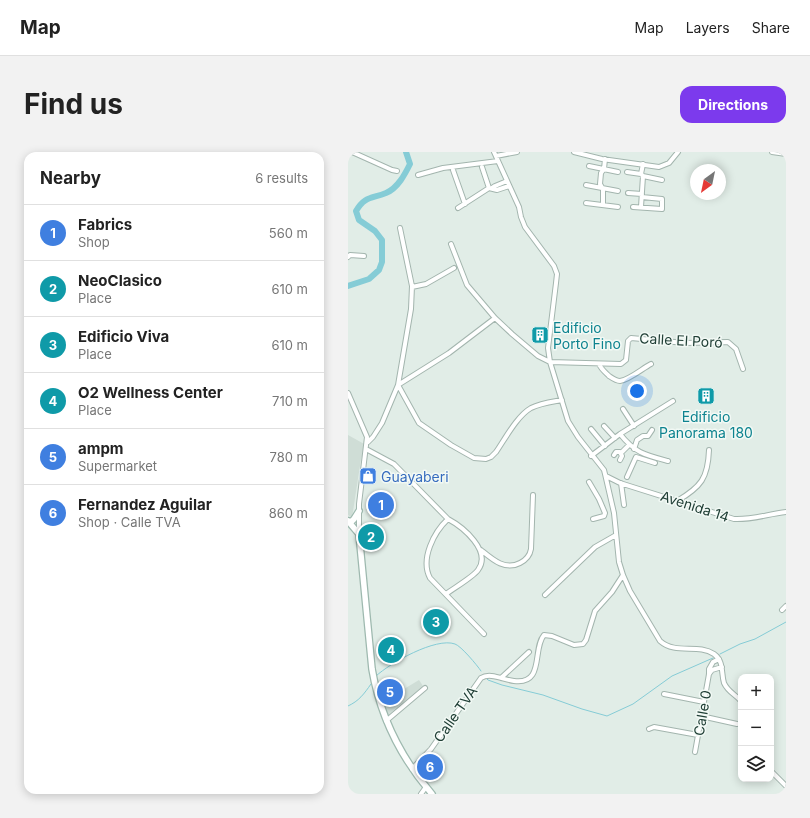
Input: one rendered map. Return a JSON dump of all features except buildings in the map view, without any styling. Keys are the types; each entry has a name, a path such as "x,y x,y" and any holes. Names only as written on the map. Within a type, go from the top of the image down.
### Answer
{"main road":[{"path":"359,511 351,522 348,521 359,534 372,669 376,689 386,721 399,748 412,769 432,794"}],"street":[{"path":"352,152 397,171"},
{"path":"518,152 495,154 519,207 525,227 554,266 557,274 554,316 548,348 550,362 568,421 591,456 604,470 614,513 619,562 623,575 633,596 658,639 664,645 672,648 707,650 714,654 719,658 726,687 738,699"},
{"path":"574,152 654,167 663,166 669,163 678,152"},
{"path":"772,152 786,154"},
{"path":"603,205 603,189 600,184 605,159"},
{"path":"418,175 444,168 498,161"},
{"path":"641,208 643,164"},
{"path":"589,166 618,172"},
{"path":"482,167 490,188"},
{"path":"453,170 465,204"},
{"path":"627,172 662,180"},
{"path":"458,208 490,188 497,190 508,184"},
{"path":"586,185 603,189 618,190"},
{"path":"628,193 662,199 662,209 633,207"},
{"path":"586,203 618,207"},
{"path":"359,534 359,511 366,449 368,442 377,432 386,417 398,385 411,309 412,287 400,228"},
{"path":"451,244 467,285 495,318 512,334 538,356 550,362"},
{"path":"348,257 350,255 364,256"},
{"path":"412,287 426,284 454,268"},
{"path":"398,385 449,353 495,318"},
{"name":"Calle El Poró","path":"550,362 621,364 625,361 628,341 631,338 685,343 728,342 736,349 743,369"},
{"path":"599,364 601,368 610,376 621,381 626,380 651,364"},
{"path":"398,385 418,423 451,445 480,460 486,460 491,457 519,419 530,409 539,405 562,400"},
{"path":"348,393 366,432 368,442"},
{"path":"591,456 620,434 673,401"},
{"path":"623,409 634,426"},
{"path":"604,426 615,438"},
{"path":"591,429 605,446"},
{"path":"634,449 639,438 648,436 652,430"},
{"path":"366,432 370,434 377,432"},
{"path":"620,434 628,445 654,461"},
{"path":"620,460 622,456 621,453 628,445"},
{"path":"366,449 394,464 448,519 470,537 481,550 495,561 504,565 516,565 524,560 530,552 533,495"},
{"path":"677,501 691,493 699,485 708,469 709,450"},
{"path":"614,454 618,451 621,453"},
{"path":"627,477 636,457 668,462"},
{"name":"Avenida 14","path":"606,476 621,483 734,519 746,520 786,512"},
{"path":"589,482 605,513 604,516 593,520"},
{"path":"621,483 624,505"},
{"path":"448,519 434,537 427,558 426,568 430,578 484,634"},
{"path":"545,595 595,547 616,535"},
{"path":"446,594 479,569 481,562 481,550"},
{"name":"Calle TVA","path":"412,769 431,749 481,678 488,675 517,681 530,677 535,671 539,646 541,639 544,636 552,636 574,645 583,644 586,640 595,611 612,592 623,575"},
{"path":"782,610 786,606"},
{"path":"501,678 529,652"},
{"name":"Calle 0","path":"695,752 709,674 708,669 719,658"},
{"name":"Calle 0","path":"709,674 712,670 722,667"},
{"path":"386,721 424,688"},
{"path":"664,694 704,702"},
{"path":"701,716 737,724"},
{"path":"649,729 654,727 698,735"},
{"path":"774,774 786,786"},
{"path":"421,794 426,787"}],"shaded area":[{"path":"348,435 366,445 361,459 352,518 348,515"},
{"path":"419,680 423,686 388,715 384,701"}],"waterway":[{"path":"348,286 369,279 379,270 382,262 382,240 375,231 359,220 356,211 365,200 386,193 398,184 410,164 406,152"},
{"path":"720,654 740,644 755,639 786,622"},
{"path":"376,676 402,658 414,652 437,644 447,643 458,645 473,660 481,671"},
{"path":"486,678 502,685 543,695 607,716 633,704 672,676 713,658"},
{"path":"348,706 361,697 371,684"}],"place":[{"name":"Edificio Porto Fino","path":"540,335"},
{"name":"Edificio Panorama 180","path":"706,396"},
{"name":"Guayaberi","path":"368,476"},
{"name":"Fabrics","path":"381,505"},
{"name":"NeoClasico","path":"371,537"},
{"name":"Edificio Viva","path":"436,622"},
{"name":"O2 Wellness Center","path":"391,650"},
{"name":"ampm","path":"390,692"},
{"name":"Fernandez Aguilar","path":"430,767"}]}
